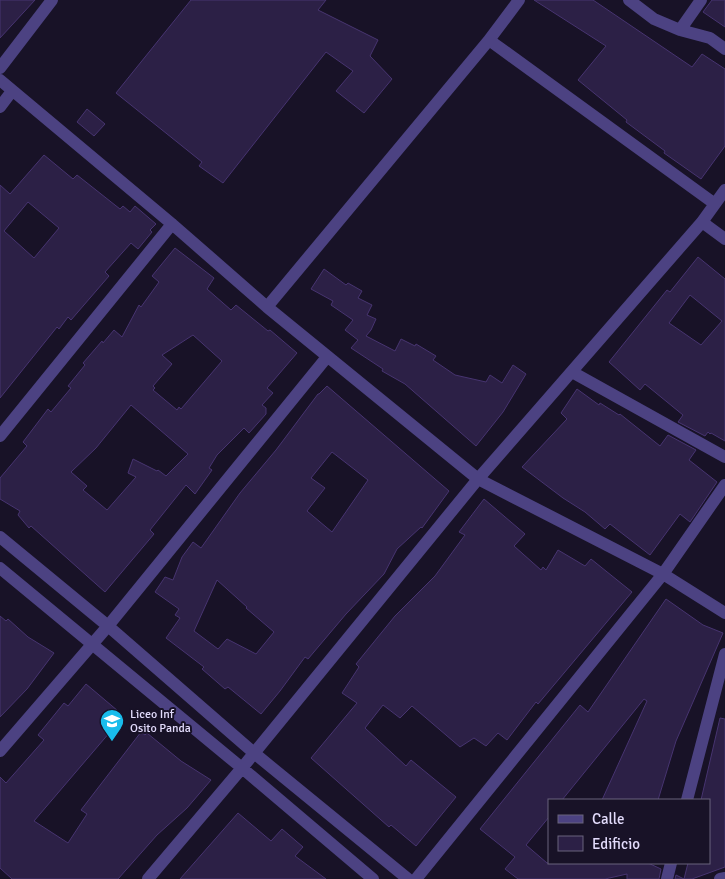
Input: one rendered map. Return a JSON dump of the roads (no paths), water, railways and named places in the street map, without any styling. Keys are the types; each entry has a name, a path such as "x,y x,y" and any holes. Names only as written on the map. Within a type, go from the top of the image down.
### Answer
{"street":[{"path":"0,68 52,0"},
{"path":"267,307 489,40 519,0"},
{"path":"629,0 654,19 680,30 710,38 725,49"},
{"path":"680,30 702,0"},
{"path":"489,40 715,204"},
{"path":"0,80 172,224 267,307 478,479 663,574 725,613"},
{"path":"0,107 12,91"},
{"path":"148,879 242,768 478,479 702,222 725,190"},
{"path":"702,222 725,239"},
{"path":"0,436 172,224"},
{"path":"0,751 108,626 327,357"},
{"path":"572,372 725,457"},
{"path":"416,879 663,574 725,485"},
{"path":"0,537 108,626 400,877"},
{"path":"0,568 373,879"},
{"path":"687,799 725,654"},
{"path":"667,879 671,864"},
{"path":"720,879 725,878"}],"place":[{"name":"Liceo Inf Osito Panda","path":"112,742"}]}
